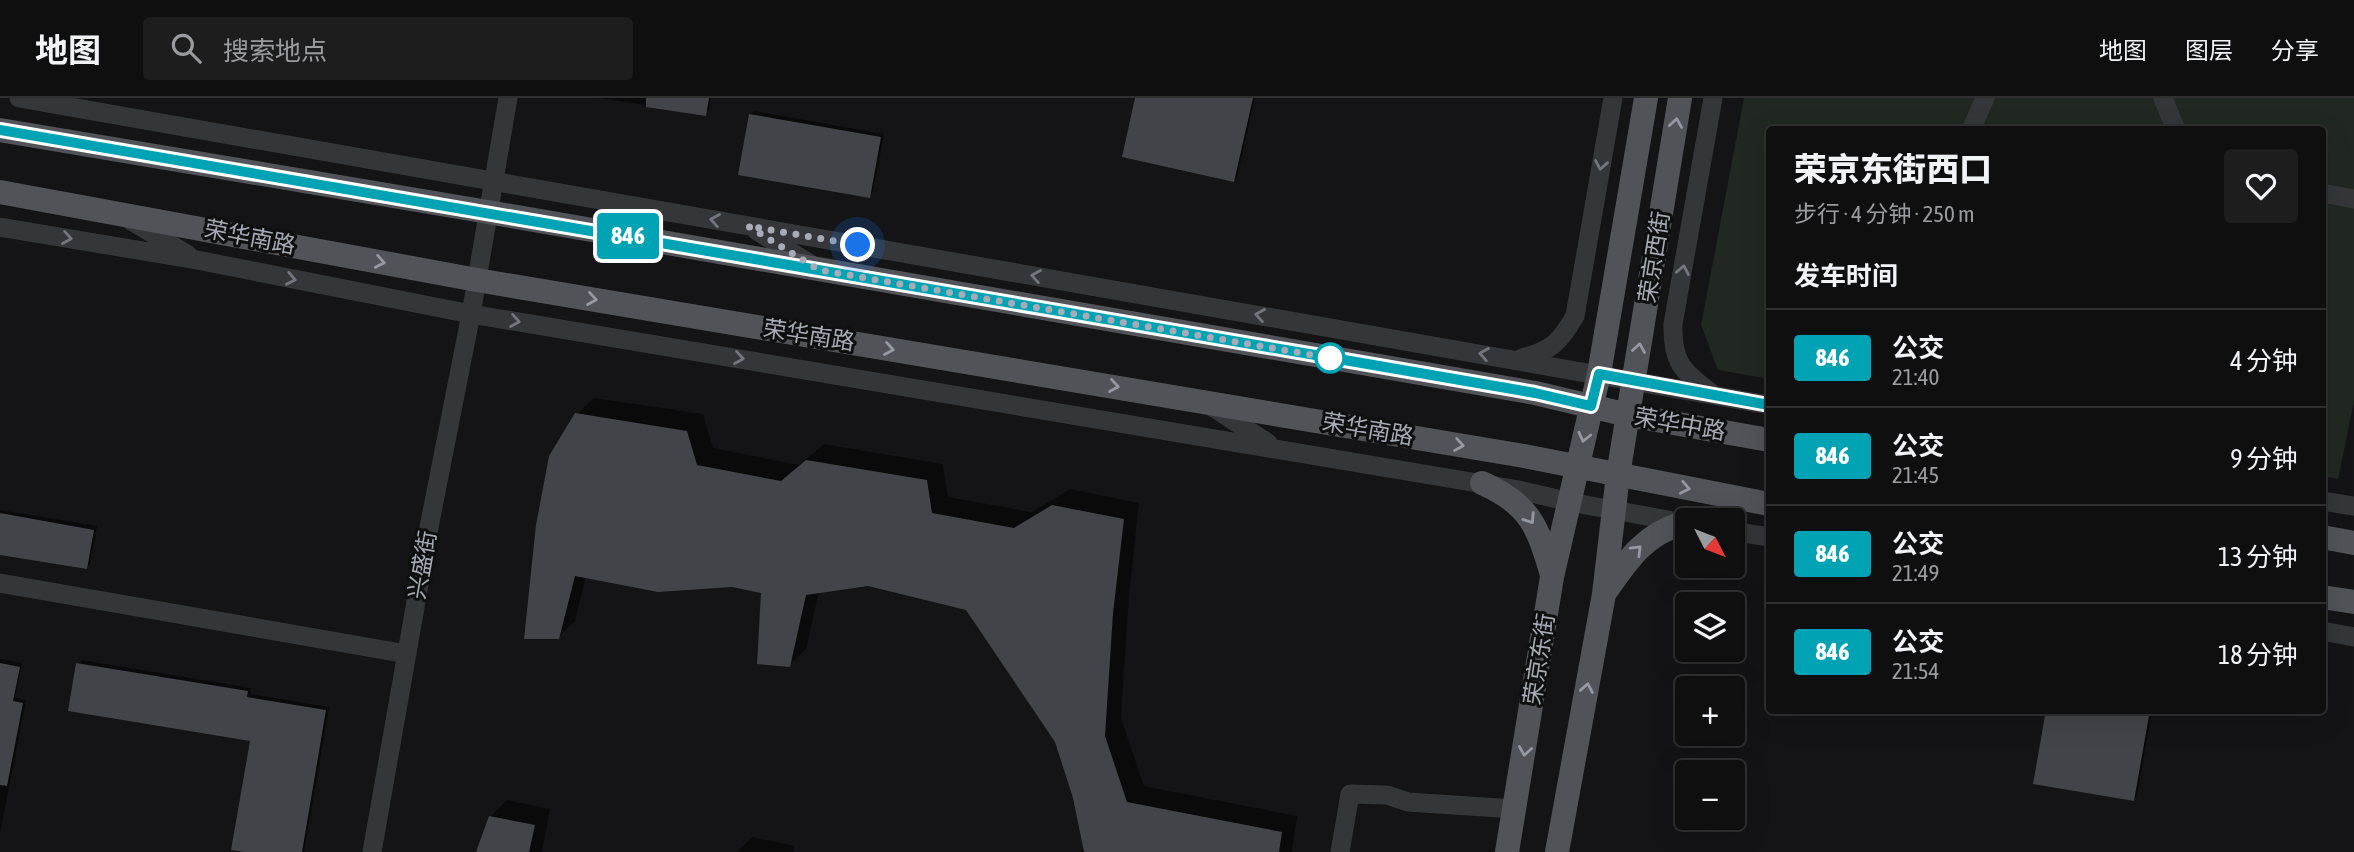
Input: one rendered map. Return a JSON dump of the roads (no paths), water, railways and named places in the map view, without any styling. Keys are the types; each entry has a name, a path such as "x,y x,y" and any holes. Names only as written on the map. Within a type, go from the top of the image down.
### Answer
{"main road":[{"name":"荣京西街","path":"1577,467 1599,374 1646,98"},
{"name":"荣京西街","path":"1618,475 1680,98"},
{"path":"0,130 1535,393 1591,406"},
{"name":"荣华南路","path":"0,192 477,280 1204,401 1618,475"},
{"name":"荣华中路","path":"1591,406 1766,439"},
{"name":"荣京东街","path":"1507,852 1552,577 1577,467"},
{"path":"1557,852 1604,594 1618,475 1766,503"},
{"path":"1482,483 1500,491 1527,512 1544,548 1552,577"},
{"path":"1604,594 1629,558 1663,529 1675,526"},
{"path":"2326,538 2354,543"},
{"path":"2326,598 2354,602"}],"street":[{"path":"19,98 1634,379 1766,404"},
{"name":"兴盛街","path":"372,852 508,98"},
{"path":"1517,360 1552,348 1575,316 1613,98"},
{"path":"1713,98 1673,324 1673,346 1684,369 1713,395"},
{"path":"1973,126 1985,98"},
{"path":"2163,98 2174,126"},
{"path":"2326,194 2354,199"},
{"path":"117,212 197,260"},
{"path":"748,226 819,270"},
{"path":"0,227 197,260 471,314 1482,483 1675,521"},
{"path":"1204,401 1275,447"},
{"path":"2326,502 2354,506"},
{"path":"1745,533 1766,537"},
{"path":"0,583 407,654"},
{"path":"2326,632 2354,637"},
{"path":"1340,852 1350,794 1387,795 1408,802 1515,809"}]}
